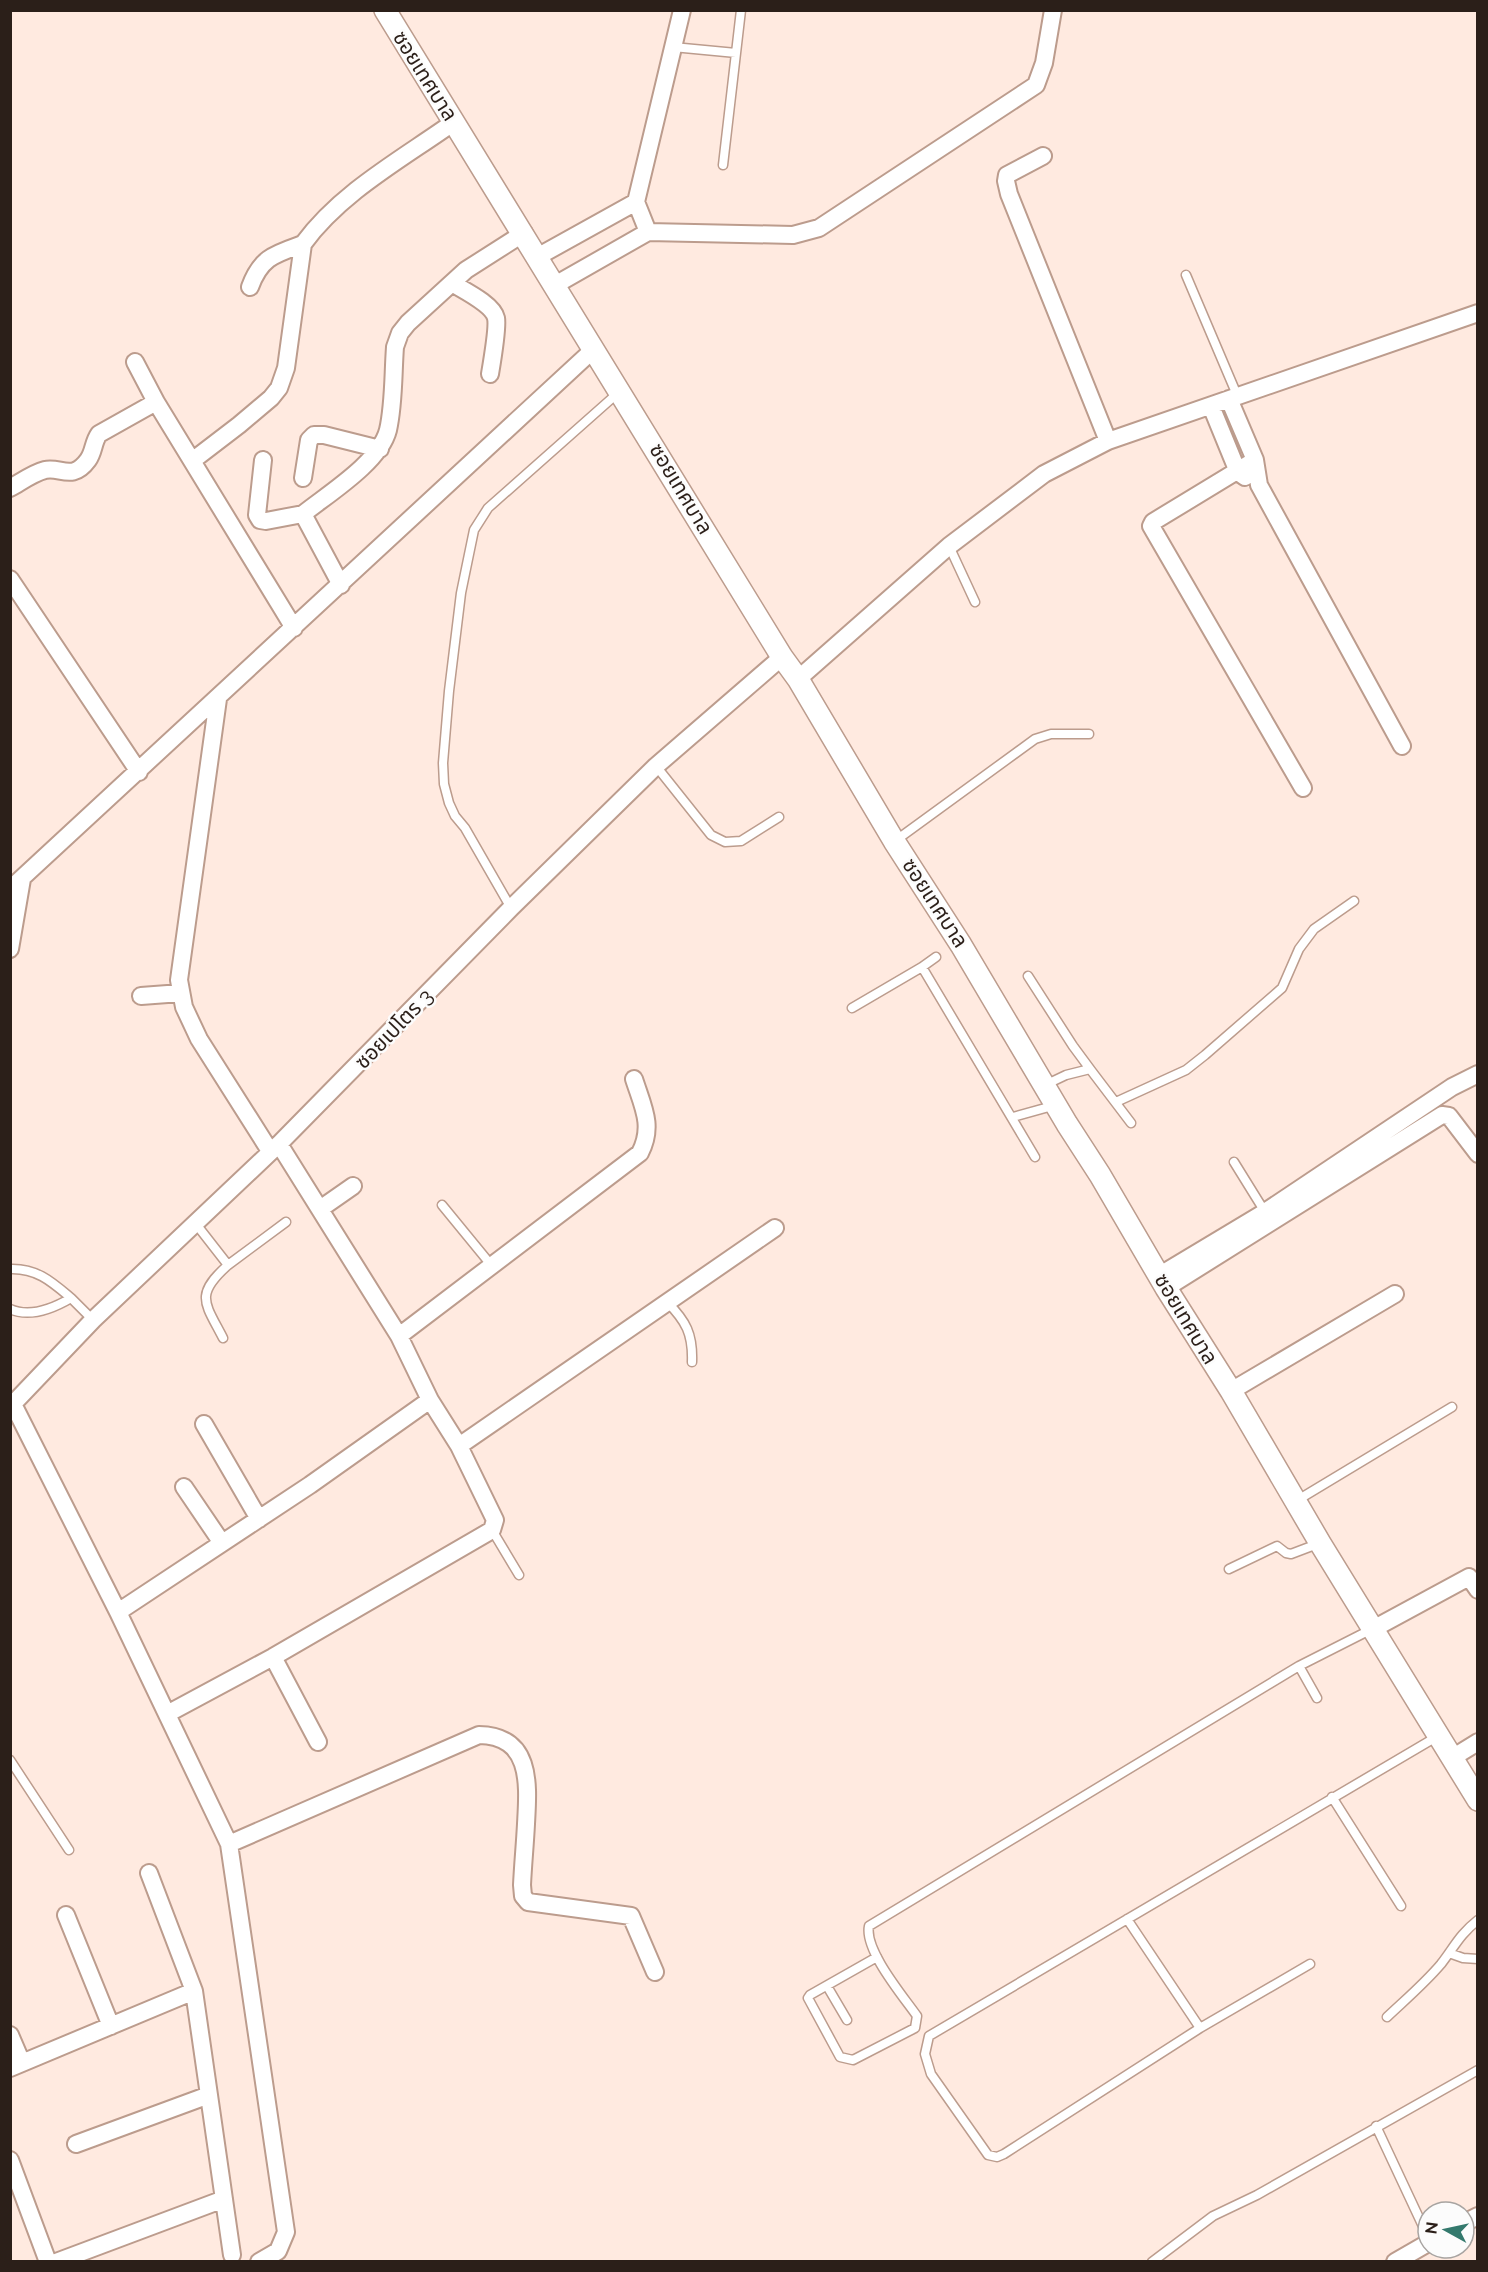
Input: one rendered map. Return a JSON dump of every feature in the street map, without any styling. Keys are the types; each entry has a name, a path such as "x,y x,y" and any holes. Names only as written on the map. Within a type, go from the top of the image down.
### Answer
{"street":[{"name":"ซอยเทศบาล","path":"385,10 524,233 782,657 798,679 894,841 961,945 1231,1391 1320,1543 1478,1800"},
{"path":"648,232 636,202 682,10"},
{"path":"555,285 648,232 792,235 819,228 1036,85 1044,63 1053,10"},
{"path":"192,461 239,425 279,388 286,368 303,244 315,228 344,200 454,122"},
{"path":"1043,156 1007,175 1005,181 1108,441"},
{"path":"537,257 636,202"},
{"path":"263,460 257,515 260,520 266,521 303,514 369,462 380,449 387,432 395,347 400,333 466,270 524,233"},
{"path":"250,287 256,271 269,257 303,244"},
{"path":"452,283 480,300 491,309 496,318 490,374"},
{"path":"798,679 949,546 1044,474 1108,441 1478,313"},
{"path":"10,949 16,884 594,349"},
{"path":"135,362 156,402 294,628"},
{"path":"1233,397 1255,460 1259,485 1402,747"},
{"path":"10,488 43,470 50,469 66,473 80,468 89,458 94,440 99,434 156,402"},
{"path":"1211,406 1238,472 1259,485"},
{"path":"303,478 309,440 314,435 324,435 380,449"},
{"path":"1255,460 1153,522 1151,526 1303,788"},
{"path":"303,514 341,585"},
{"path":"10,579 139,772"},
{"name":"ซอยเปโตร 3","path":"12,1405 93,1320 275,1148 376,1048 511,908 656,766 782,657"},
{"path":"167,1714 273,1657 492,1530 495,1520 459,1446 430,1400 399,1336 320,1209 199,1039 184,1007 179,980 218,699"},
{"path":"141,996 181,993"},
{"path":"1163,1282 1452,1087 1478,1074"},
{"path":"399,1336 640,1153 648,1138 645,1113 634,1079"},
{"path":"1163,1282 1442,1115 1449,1116 1478,1154"},
{"path":"320,1209 353,1185"},
{"path":"459,1446 774,1228"},
{"path":"1231,1391 1395,1294"},
{"path":"118,1612 259,1519 430,1400"},
{"path":"12,1405 118,1612 229,1844 286,2232 278,2251 259,2262"},
{"path":"204,1424 259,1519"},
{"path":"184,1487 222,1544"},
{"path":"1373,1629 1475,1580"},
{"path":"273,1657 318,1742"},
{"path":"229,1844 479,1735 498,1738 515,1750 522,1761 528,1783 522,1885 524,1899 528,1902 631,1916 655,1972"},
{"path":"1452,1758 1478,1742"},
{"path":"149,1873 194,1992 232,2255"},
{"path":"66,1915 111,2026"},
{"path":"10,2035 16,2065 194,1992"},
{"path":"76,2144 209,2095"},
{"path":"10,2160 48,2262"},
{"path":"56,2262 224,2199"},
{"path":"1395,2262 1416,2250"}],"lane":[{"path":"723,165 741,10"},
{"path":"673,47 736,53"},
{"path":"1186,275 1233,397"},
{"path":"511,908 465,828 455,816 444,784 443,763 449,691 467,559 474,530 488,508 620,391"},
{"path":"949,546 975,602"},
{"path":"894,841 1035,740 1051,734 1089,734"},
{"path":"656,766 711,835 725,842 741,841 778,817"},
{"path":"1116,1102 1186,1070 1205,1055 1282,988 1299,949 1314,929 1354,901"},
{"path":"852,1008 936,957"},
{"path":"922,967 1035,1157"},
{"path":"1028,976 1072,1046 1131,1123"},
{"path":"1045,1085 1066,1075 1090,1069"},
{"path":"1013,1117 1057,1104"},
{"path":"1234,1162 1265,1212"},
{"path":"442,1205 492,1266"},
{"path":"223,1338 205,1303 206,1293 215,1277 228,1265 286,1222"},
{"path":"196,1224 228,1265"},
{"path":"10,1269 36,1272 49,1280 93,1320"},
{"path":"10,1309 26,1313 56,1307 70,1298"},
{"path":"667,1302 682,1317 689,1333 692,1362"},
{"path":"1296,1501 1452,1407"},
{"path":"492,1530 519,1575"},
{"path":"1229,1569 1277,1546 1291,1554 1320,1543"},
{"path":"877,1957 810,1995 808,2002 840,2057 853,2060 915,2028 917,2016 877,1957 867,1934 869,1926 1299,1666 1373,1629"},
{"path":"1299,1666 1317,1698"},
{"path":"1310,1964 1200,2028 997,2157 988,2154 931,2074 925,2054 929,2036 1438,1735"},
{"path":"10,1760 69,1850"},
{"path":"1332,1797 1401,1906"},
{"path":"1127,1918 1200,2028"},
{"path":"1387,2017 1427,1979 1463,1932 1478,1920"},
{"path":"1449,1953 1463,1958 1478,1959"},
{"path":"827,1986 847,2020"},
{"path":"1156,2261 1213,2216 1257,2195 1478,2070"},
{"path":"1376,2126 1416,2211"}]}
